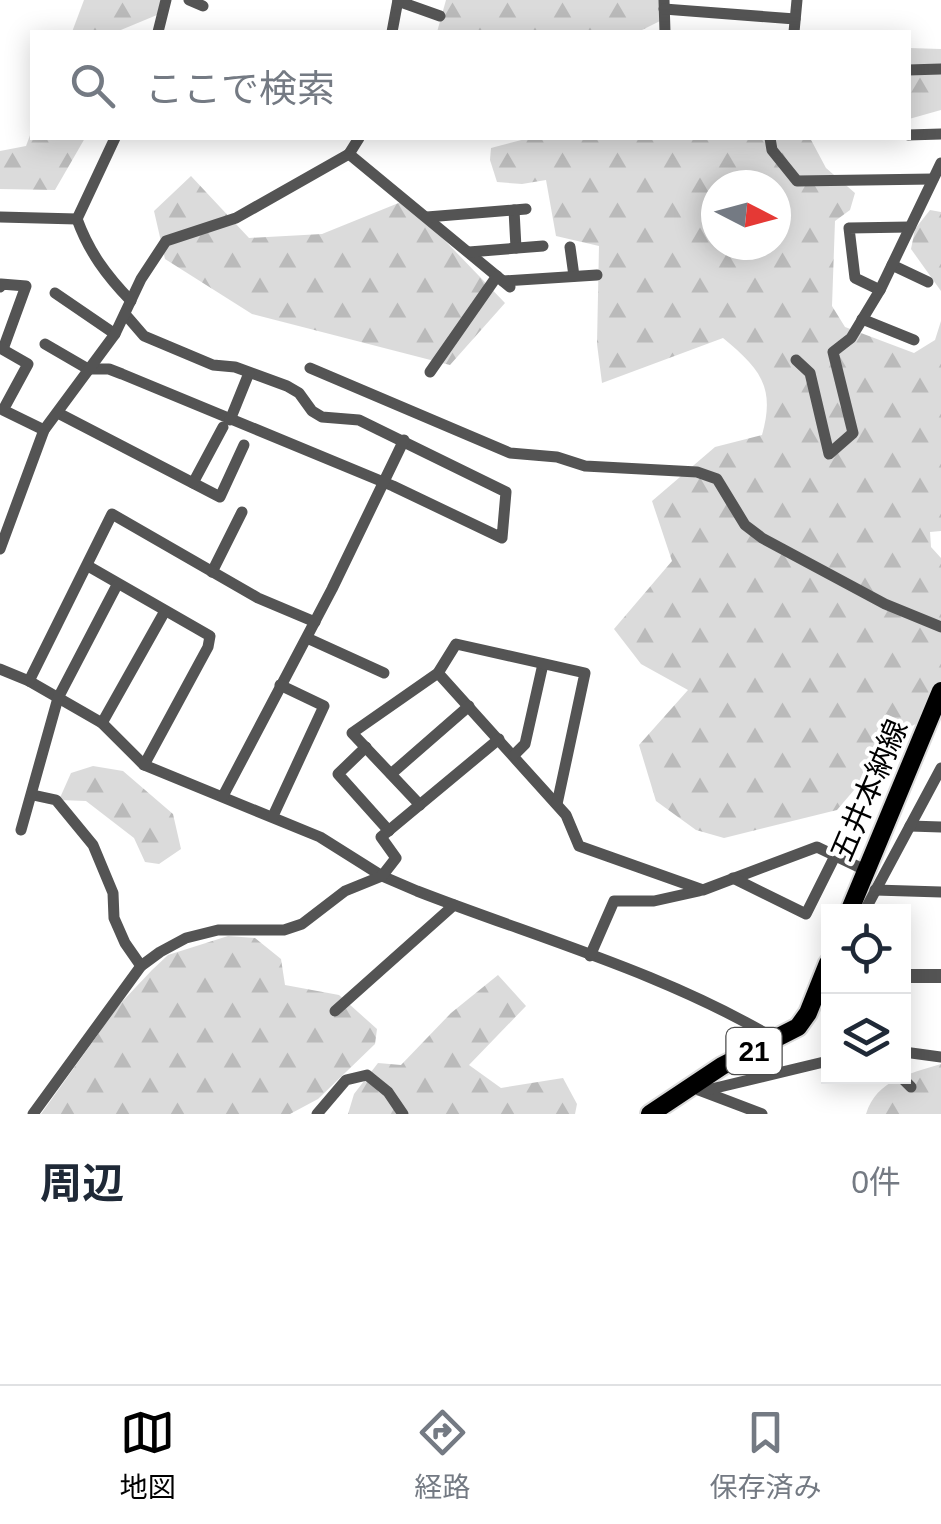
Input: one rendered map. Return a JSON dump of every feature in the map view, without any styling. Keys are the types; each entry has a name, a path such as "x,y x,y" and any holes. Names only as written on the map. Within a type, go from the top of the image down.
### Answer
{"main road":[{"name":"五井本納線","path":"851,904 941,691"},
{"name":"21","path":"650,1114 697,1089 722,1066 798,1028 821,984"}],"street":[{"path":"158,30 166,0"},
{"path":"189,0 203,6"},
{"path":"665,30 664,4 794,26 797,0"},
{"path":"392,30 398,1 440,16"},
{"path":"911,70 941,69"},
{"path":"911,134 941,134"},
{"path":"114,140 77,218 87,246 105,274 131,300"},
{"path":"770,140 772,150 797,181 933,179"},
{"path":"0,549 44,430 115,334 155,254 166,241 236,218 355,145 427,217 503,281 596,275"},
{"path":"796,360 810,373 829,454 853,434 833,352 851,338 880,290 941,162"},
{"path":"427,217 520,209 516,248"},
{"path":"0,217 77,218"},
{"path":"880,290 856,278 849,228 910,227"},
{"path":"468,252 543,246"},
{"path":"570,248 574,276"},
{"path":"892,264 928,282"},
{"path":"430,372 503,281"},
{"path":"0,286 26,286 1,348 28,364 3,410 44,430"},
{"path":"55,292 115,334"},
{"path":"45,344 88,369 122,374 226,424 383,483 502,538 506,492 359,420 322,417 312,412 299,393 236,367 214,365 144,336 125,314"},
{"path":"862,320 914,340"},
{"path":"310,368 510,453 557,457 585,466 697,472 717,479 745,524 762,538 886,604 941,627"},
{"path":"193,484 249,373"},
{"path":"58,414 220,497 244,445"},
{"path":"223,796 307,638 404,440"},
{"path":"212,572 242,512"},
{"path":"29,681 112,514 258,598 315,622"},
{"path":"88,566 210,636 144,765"},
{"path":"21,830 58,698 117,585"},
{"path":"102,722 165,611"},
{"path":"307,638 384,672"},
{"path":"420,805 352,734 438,672 456,644 585,674 557,804"},
{"path":"514,755 525,744 543,664"},
{"path":"0,669 102,722 144,765 320,837 382,876 676,987 777,1040"},
{"path":"438,672 566,815 579,846 703,890"},
{"path":"273,816 324,706 280,685"},
{"path":"391,774 469,706"},
{"path":"33,1114 141,966 186,938 218,930 284,930 302,924 345,891 382,876 396,858 382,838 499,739"},
{"path":"366,748 338,774 389,832"},
{"path":"868,904 941,768"},
{"path":"32,796 56,800 93,844 113,892 114,918 141,966"},
{"path":"910,826 941,827"},
{"path":"590,956 614,902 654,900 703,890 817,847 865,870"},
{"path":"733,878 806,914 836,856"},
{"path":"876,890 941,892"},
{"path":"336,1011 454,905"},
{"path":"911,976 941,976"},
{"path":"911,1053 941,1057"},
{"path":"697,1089 821,1062"},
{"path":"317,1114 346,1080 367,1075 388,1092 402,1114"},
{"path":"907,1084 910,1088"},
{"path":"697,1089 762,1114"}],"green space":[{"path":"84,0 167,0 169,10 121,30 73,30"},
{"path":"446,0 660,0 662,20 642,30 438,30"},
{"path":"911,48 941,49 941,110 911,118"},
{"path":"30,135 30,140 84,140 55,190 0,189 0,151 26,146"},
{"path":"521,140 811,140 826,168 855,193 850,210 835,221 832,306 845,327 914,353 935,340 941,321 941,531 930,532 931,547 941,558 941,711 906,729 837,810 724,838 696,830 656,801 639,745 688,690 641,664 614,629 672,561 652,501 715,447 762,435 765,391 755,369 723,338 602,383 597,344 599,246 556,236 546,180 522,184 497,182 490,160 491,148"},
{"path":"191,176 249,238 322,234 406,200 505,303 450,365 252,314 165,259 154,211"},
{"path":"930,210 941,212 941,291 911,249 915,229"},
{"path":"93,766 123,771 173,814 181,849 159,864 145,862 134,838 86,801 59,800 71,773"},
{"path":"228,936 255,938 281,959 285,985 339,995 377,1029 375,1044 318,1099 290,1114 41,1114 119,1005 152,970 168,955"},
{"path":"498,975 526,1006 469,1065 501,1088 563,1078 577,1104 575,1114 348,1114 354,1094 378,1063 401,1065 451,1013"},
{"path":"941,1064 941,1114 866,1114 886,1085 911,1084 911,1074"}]}
